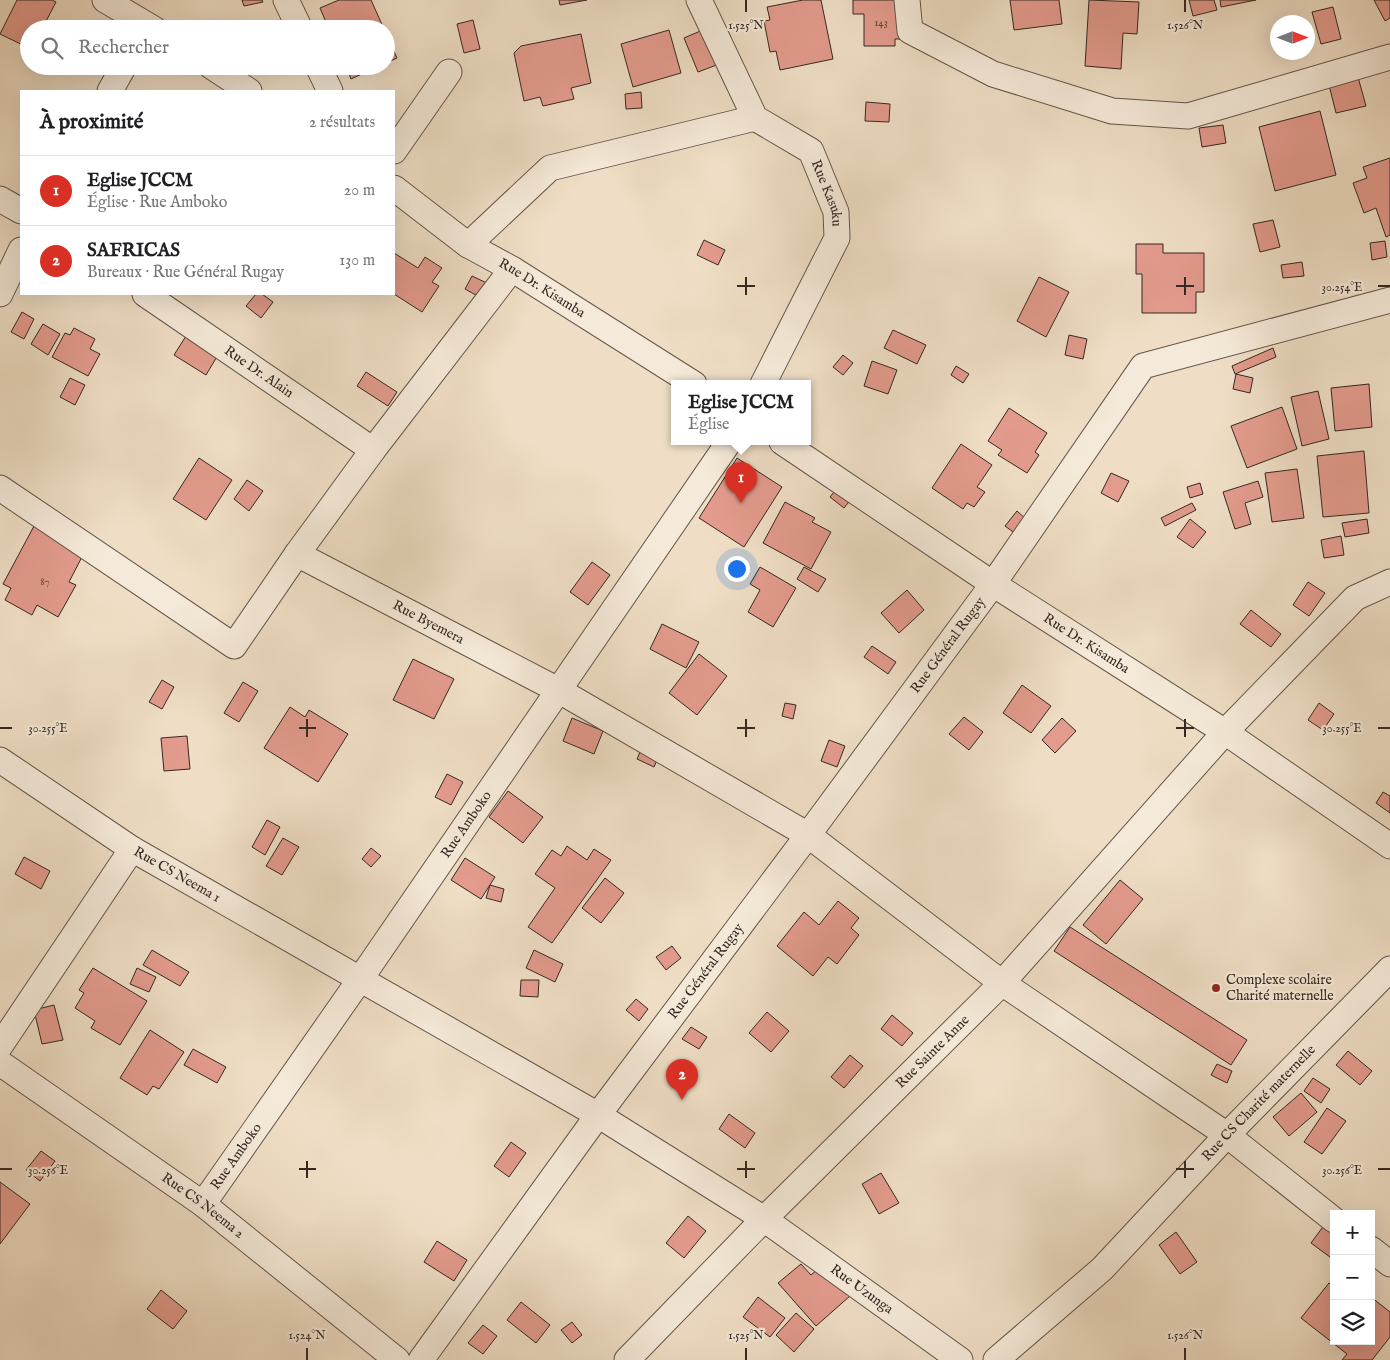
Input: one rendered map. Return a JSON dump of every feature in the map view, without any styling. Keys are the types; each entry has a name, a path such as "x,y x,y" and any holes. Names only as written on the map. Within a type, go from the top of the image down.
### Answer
{"street":[{"path":"105,0 136,20"},
{"path":"286,0 296,20"},
{"path":"907,0 910,31 993,74 1112,111 1188,116 1390,57"},
{"path":"468,245 550,168 755,118 704,1"},
{"path":"395,150 449,72"},
{"path":"111,90 119,75"},
{"path":"225,75 247,90"},
{"path":"322,75 330,90"},
{"name":"Rue Kasuku","path":"755,118 811,151 836,212 837,238 765,380"},
{"name":"Rue Dr. Kisamba","path":"395,189 468,245 512,269 688,380"},
{"path":"0,199 20,210"},
{"path":"0,294 20,252"},
{"path":"0,488 234,646 297,554 373,450 512,269"},
{"name":"Rue Dr. Alain","path":"146,295 373,450"},
{"name":"Rue Général Rugay","path":"421,1360 598,1115 993,584 1142,366 1390,300"},
{"name":"Rue Amboko","path":"202,1204 727,445"},
{"name":"Rue Dr. Kisamba","path":"786,445 993,584 1225,732 1390,846"},
{"name":"Rue Byemera","path":"297,554 558,690 808,835 1002,983 1227,1135 1330,1217"},
{"name":"Rue Sainte Anne","path":"627,1360 764,1219 1002,983 1225,732 1355,598 1390,582"},
{"name":"Rue CS Neema 1","path":"0,760 132,849 598,1115"},
{"path":"0,1046 132,849"},
{"name":"Rue CS Charité maternelle","path":"996,1360 1102,1269 1227,1135 1390,970"},
{"name":"Rue CS Neema 2","path":"0,1063 202,1204 397,1360"},
{"name":"Rue Uzunga","path":"598,1115 764,1219 960,1360"},
{"path":"1375,1252 1390,1264"}],"building":[{"path":"17,0 52,0 56,2 47,20 20,20 20,44 0,34"},
{"path":"242,0 262,0 263,2 244,6"},
{"path":"339,0 371,0 380,20 325,20 320,8"},
{"path":"559,0 587,0 560,5"},
{"path":"803,0 821,0 833,59 780,70 776,51 770,52 764,21 770,20 767,7"},
{"path":"853,0 899,0 906,39 895,39 895,46 864,46 864,14 853,14"},
{"path":"1010,0 1059,0 1062,24 1014,30"},
{"path":"1089,0 1139,2 1137,34 1123,33 1121,69 1085,66"},
{"path":"1189,0 1214,0 1217,10 1193,16"},
{"path":"1220,0 1256,0 1221,7"},
{"path":"1374,0 1390,0 1390,18 1385,21"},
{"path":"1333,7 1341,39 1321,44 1315,23 1315,15 1313,15 1312,12"},
{"path":"473,20 480,49 464,53 457,24"},
{"path":"705,29 719,64 698,72 684,38"},
{"path":"669,30 681,73 633,87 621,44"},
{"path":"581,34 591,83 571,88 574,99 543,106 540,97 524,101 514,53 521,46"},
{"path":"349,75 360,75 351,79"},
{"path":"1358,77 1366,106 1336,113 1329,85"},
{"path":"641,92 642,108 626,109 625,94"},
{"path":"866,102 890,104 889,122 865,121"},
{"path":"1320,111 1336,175 1275,191 1259,127"},
{"path":"1223,125 1226,143 1202,147 1199,128"},
{"path":"1390,158 1390,235 1386,237 1376,208 1364,213 1353,183 1367,178 1363,167"},
{"path":"1273,220 1280,247 1260,252 1253,224"},
{"path":"704,240 725,250 718,265 697,255"},
{"path":"1385,241 1387,257 1372,260 1370,243"},
{"path":"1136,244 1163,244 1163,253 1204,253 1204,292 1196,292 1196,313 1142,313 1142,274 1136,274"},
{"path":"395,254 418,268 425,257 442,268 432,282 439,286 422,312 395,295"},
{"path":"1302,262 1304,276 1283,278 1281,265"},
{"path":"472,276 491,285 483,299 465,289"},
{"path":"1039,277 1069,292 1046,337 1017,321"},
{"path":"255,295 263,295 273,302 261,318 246,306"},
{"path":"22,312 34,319 24,339 11,332"},
{"path":"43,324 60,334 48,355 31,344"},
{"path":"74,328 95,339 90,349 100,354 88,376 52,357 65,333 70,335"},
{"path":"893,330 926,345 917,364 884,348"},
{"path":"1069,335 1087,339 1083,359 1065,355"},
{"path":"186,336 218,355 206,375 174,355"},
{"path":"1273,348 1276,357 1235,374 1232,366"},
{"path":"843,355 853,363 843,375 833,367"},
{"path":"872,361 897,370 888,394 864,386"},
{"path":"956,366 969,374 963,383 951,375"},
{"path":"366,372 397,392 388,406 357,386"},
{"path":"1236,374 1253,378 1250,393 1233,389"},
{"path":"70,378 85,385 75,405 60,397"},
{"path":"1369,384 1372,427 1335,431 1331,388"},
{"path":"1318,391 1329,439 1302,446 1291,397"},
{"path":"1282,407 1297,449 1247,468 1231,426"},
{"path":"1009,408 1047,433 1035,452 1039,455 1027,473 998,455 1002,450 988,441"},
{"path":"961,444 992,465 977,487 985,492 974,507 967,503 963,509 932,488"},
{"path":"1364,451 1369,513 1323,517 1317,456"},
{"path":"199,458 232,480 206,520 173,499"},
{"path":"737,458 782,487 744,547 699,518"},
{"path":"1297,469 1304,518 1272,522 1265,473"},
{"path":"1111,473 1129,481 1118,502 1101,493"},
{"path":"247,480 263,491 249,511 234,499"},
{"path":"1258,481 1263,497 1245,503 1251,524 1235,529 1223,492"},
{"path":"842,482 856,493 844,508 830,497"},
{"path":"1200,483 1203,494 1190,498 1187,487"},
{"path":"785,502 815,518 812,522 831,532 811,569 763,543"},
{"path":"1192,503 1196,510 1165,526 1161,518"},
{"path":"1017,511 1027,520 1016,534 1005,526"},
{"path":"1190,519 1206,532 1193,548 1177,537"},
{"path":"1367,519 1369,533 1345,537 1342,523"},
{"path":"34,526 84,553 69,582 76,585 58,617 37,605 32,615 5,600 11,588 3,584"},
{"path":"1341,536 1344,555 1324,558 1321,540"},
{"path":"592,562 610,575 588,605 570,592"},
{"path":"760,567 796,588 773,627 748,612 760,590 750,584"},
{"path":"804,567 826,579 818,592 797,579"},
{"path":"1308,582 1325,593 1309,616 1293,605"},
{"path":"907,590 924,610 899,633 881,613"},
{"path":"1251,610 1281,634 1271,647 1240,624"},
{"path":"662,624 699,642 686,668 650,649"},
{"path":"872,646 896,662 888,674 864,657"},
{"path":"699,654 727,676 697,715 669,693"},
{"path":"413,659 454,679 434,719 393,700"},
{"path":"162,680 174,687 162,709 149,702"},
{"path":"243,682 258,691 239,722 224,713"},
{"path":"1022,685 1051,706 1031,733 1003,713"},
{"path":"785,703 796,705 793,719 782,716"},
{"path":"1319,703 1334,714 1323,730 1308,720"},
{"path":"290,707 305,717 309,710 348,734 318,782 264,748"},
{"path":"964,717 983,732 969,750 949,734"},
{"path":"572,718 603,731 594,754 563,741"},
{"path":"1062,718 1076,731 1055,753 1042,740"},
{"path":"187,736 190,769 164,771 161,738"},
{"path":"829,740 845,746 837,767 821,761"},
{"path":"643,745 660,753 654,767 637,759"},
{"path":"447,774 463,782 451,805 435,797"},
{"path":"508,791 543,817 523,843 489,817"},
{"path":"1383,792 1390,796 1390,813 1376,803"},
{"path":"267,820 280,827 265,855 252,847"},
{"path":"283,838 299,847 282,875 266,866"},
{"path":"567,846 587,860 594,849 611,860 552,943 528,927 555,888 535,874 552,850 561,856"},
{"path":"371,848 381,856 371,867 362,859"},
{"path":"24,857 50,871 41,889 15,874"},
{"path":"465,858 495,877 481,899 451,880"},
{"path":"605,878 624,893 601,923 582,908"},
{"path":"1120,880 1143,899 1106,944 1083,925"},
{"path":"490,885 504,889 501,902 486,898"},
{"path":"838,901 859,918 851,928 859,935 837,964 828,957 813,976 777,946 804,912 819,925"},
{"path":"1070,927 1247,1040 1231,1065 1054,951"},
{"path":"672,946 681,958 666,970 656,957"},
{"path":"152,950 189,972 180,986 143,965"},
{"path":"534,950 563,964 555,982 526,968"},
{"path":"93,968 147,1001 120,1045 91,1028 95,1021 75,1008 84,993 79,990"},
{"path":"137,968 156,977 149,992 130,984"},
{"path":"521,980 539,980 538,997 520,996"},
{"path":"636,999 648,1009 639,1021 626,1010"},
{"path":"54,1005 63,1040 42,1044 34,1010"},
{"path":"767,1012 789,1031 771,1052 749,1033"},
{"path":"892,1015 913,1033 902,1046 881,1029"},
{"path":"691,1027 707,1037 699,1049 682,1039"},
{"path":"150,1030 184,1052 159,1089 153,1086 147,1095 120,1078"},
{"path":"193,1049 226,1067 217,1083 184,1065"},
{"path":"1348,1051 1372,1071 1360,1085 1336,1065"},
{"path":"850,1055 863,1066 844,1088 831,1077"},
{"path":"1217,1064 1232,1071 1227,1083 1211,1075"},
{"path":"1313,1078 1330,1089 1321,1103 1304,1091"},
{"path":"1301,1093 1317,1112 1289,1136 1273,1117"},
{"path":"1327,1108 1346,1121 1322,1154 1304,1142"},
{"path":"729,1114 755,1133 745,1148 719,1129"},
{"path":"511,1142 526,1153 509,1177 494,1166"},
{"path":"41,1151 55,1161 40,1181 26,1170"},
{"path":"881,1173 899,1203 879,1214 862,1184"},
{"path":"0,1182 30,1204 0,1244"},
{"path":"688,1216 706,1231 684,1258 666,1243"},
{"path":"1325,1224 1330,1227 1330,1257 1311,1243"},
{"path":"1176,1232 1197,1262 1180,1274 1159,1245"},
{"path":"437,1241 467,1260 454,1281 424,1262"},
{"path":"832,1257 859,1288 816,1326 778,1283 801,1264 811,1275"},
{"path":"1329,1283 1330,1284 1330,1341 1301,1318"},
{"path":"161,1290 187,1311 173,1329 147,1309"},
{"path":"758,1297 785,1318 770,1337 743,1317"},
{"path":"1375,1300 1390,1312 1390,1337 1372,1360 1342,1360 1347,1354 1336,1345 1375,1345"},
{"path":"521,1302 550,1325 536,1343 507,1320"},
{"path":"796,1313 814,1329 794,1352 776,1335"},
{"path":"572,1322 582,1335 572,1343 561,1330"},
{"path":"483,1325 497,1336 483,1354 468,1343"}],"place":[{"name":"Eglise JCCM","path":"741,503"},
{"name":"Complexe scolaire Charité maternelle","path":"1216,988"},
{"name":"SAFRICAS","path":"682,1100"}]}
